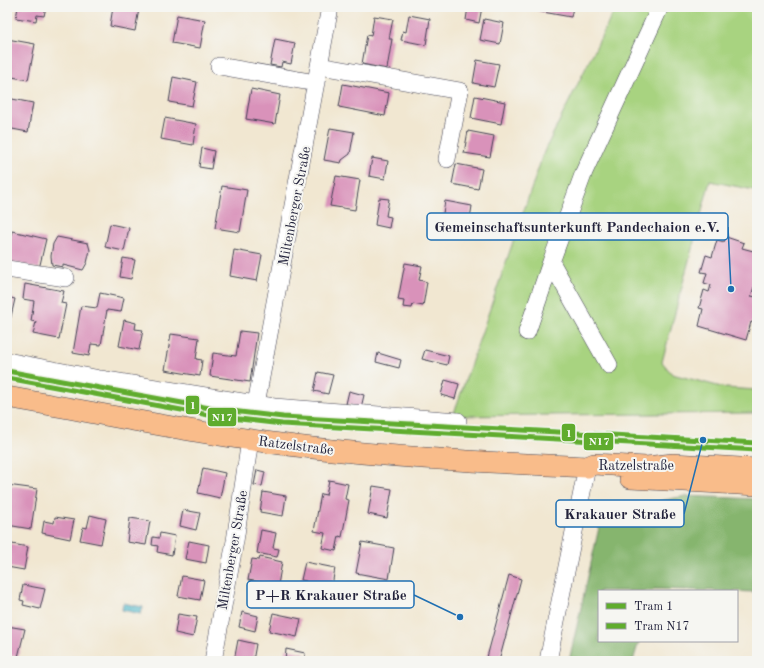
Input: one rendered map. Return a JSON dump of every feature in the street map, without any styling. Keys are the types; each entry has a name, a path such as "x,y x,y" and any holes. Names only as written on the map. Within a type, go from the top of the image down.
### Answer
{"main road":[{"name":"Ratzelstraße","path":"7,397 250,440 409,457 588,467 605,476 757,485"},
{"name":"Ratzelstraße","path":"588,467 594,464 646,466 673,464 757,469"}],"street":[{"name":"Miltenberger Straße","path":"256,404 330,7"},
{"path":"528,332 551,262 584,172 660,7"},
{"path":"219,66 316,83"},
{"path":"320,66 460,91 447,159"},
{"path":"551,262 609,365"},
{"path":"7,269 66,278"},
{"path":"7,361 107,380 256,404 340,413 458,421"},
{"name":"Miltenberger Straße","path":"213,661 250,440"},
{"path":"548,661 588,467"}],"green space":[{"path":"616,7 757,7 757,180 754,190 710,181 662,362 672,374 725,388 757,390 757,413 453,416 544,152"},
{"path":"685,496 757,499 757,592 738,591 738,590 598,590 598,642 639,642 633,661 569,661 600,523 610,511"}],"water":[{"path":"123,603 143,607 141,614 122,610"}],"building":[{"path":"18,7 46,7 44,16 37,15 36,21 16,18"},
{"path":"113,7 139,9 135,31 110,26"},
{"path":"468,7 482,7 479,23 466,20"},
{"path":"537,7 573,7 571,17 537,11"},
{"path":"177,15 205,20 200,48 172,43"},
{"path":"409,15 430,19 426,45 401,40 403,31 406,32"},
{"path":"374,16 393,19 389,39 392,39 387,69 362,64 367,35 371,36"},
{"path":"484,19 504,23 500,44 480,40"},
{"path":"7,39 35,44 28,80 7,76"},
{"path":"275,39 295,43 291,64 282,62 281,67 270,65"},
{"path":"477,60 499,64 494,87 473,83"},
{"path":"173,77 197,82 192,106 169,102"},
{"path":"343,84 389,93 385,116 339,107"},
{"path":"251,89 280,95 275,124 246,119"},
{"path":"475,96 505,102 501,124 471,118"},
{"path":"7,98 33,103 28,132 7,128"},
{"path":"165,118 196,124 193,145 161,139"},
{"path":"330,128 354,132 350,154 342,160 341,163 324,160"},
{"path":"468,131 494,136 490,157 464,153"},
{"path":"202,148 214,151 211,169 199,167"},
{"path":"372,158 388,161 385,179 369,176"},
{"path":"456,164 482,169 478,189 452,184"},
{"path":"336,176 360,180 355,210 330,206"},
{"path":"222,186 247,190 240,232 215,228"},
{"path":"379,198 389,199 386,216 391,217 389,228 375,225"},
{"path":"445,201 472,206 468,231 441,226"},
{"path":"110,224 129,228 124,251 105,247"},
{"path":"12,231 46,239 39,269 7,261 7,251"},
{"path":"57,237 88,243 90,250 87,263 83,270 63,265 63,267 52,265 51,256 53,244"},
{"path":"726,237 744,243 742,248 757,252 757,288 754,287 751,296 757,297 757,314 754,323 751,322 746,340 699,326 703,309 699,308 704,290 709,292 711,285 704,283 707,273 701,272 706,255 712,257 717,240 724,242"},
{"path":"234,250 262,255 257,281 230,276"},
{"path":"123,258 135,260 131,279 120,277"},
{"path":"405,263 422,266 419,280 427,282 423,306 413,304 412,308 403,307 404,301 398,300"},
{"path":"25,284 64,291 61,303 66,304 59,339 33,334 36,322 31,321 34,301 23,299"},
{"path":"100,293 124,298 121,312 107,310 101,345 91,344 89,356 73,353 81,306 97,308"},
{"path":"7,297 15,299 9,325 7,325"},
{"path":"124,320 136,323 135,329 143,330 139,350 119,346"},
{"path":"240,331 257,333 250,382 210,376 213,353 236,356"},
{"path":"171,334 199,338 196,359 202,360 200,376 165,370"},
{"path":"425,350 449,356 447,365 422,359"},
{"path":"378,353 401,360 399,368 376,362"},
{"path":"318,372 333,375 328,394 314,391"},
{"path":"445,380 459,384 455,399 441,395"},
{"path":"349,391 364,395 361,408 346,404"},
{"path":"203,468 225,473 220,498 198,493"},
{"path":"257,470 265,472 262,486 254,485"},
{"path":"329,480 348,484 345,499 349,500 342,537 339,536 336,551 322,548 325,533 314,531 321,494 326,495"},
{"path":"7,485 37,489 31,529 7,525"},
{"path":"373,486 392,489 387,518 368,514"},
{"path":"263,492 286,496 283,516 260,512"},
{"path":"183,510 200,513 196,530 180,526"},
{"path":"90,515 106,519 101,544 80,540 83,527 87,528"},
{"path":"55,517 74,520 70,539 42,533 44,521 54,523"},
{"path":"130,518 150,521 146,545 127,542"},
{"path":"261,530 276,533 273,548 279,549 277,557 257,553"},
{"path":"160,533 175,536 172,555 157,552 158,546 152,545 153,537 159,538"},
{"path":"189,541 209,545 206,563 185,559"},
{"path":"362,542 394,548 389,579 356,573"},
{"path":"7,543 28,547 24,570 7,567"},
{"path":"260,557 282,562 278,585 248,580 252,559 259,560"},
{"path":"305,562 335,568 331,592 305,587 306,581 301,580"},
{"path":"509,575 521,579 499,661 486,661"},
{"path":"182,576 204,580 200,600 178,596"},
{"path":"23,585 45,589 40,609 23,605 24,601 20,600"},
{"path":"242,612 258,616 255,631 239,627"},
{"path":"273,613 301,619 297,637 269,631"},
{"path":"178,614 197,617 193,637 175,633"},
{"path":"7,626 25,629 18,657 7,655"},
{"path":"238,640 256,644 253,661 234,661"},
{"path":"286,649 305,653 304,661 285,661"}],"tram line":[{"name":"1","path":"7,371 215,409 283,417 757,443"},
{"name":"N17","path":"7,378 214,416 282,424 757,450"}],"place":[{"name":"Gemeinschaftsunterkunft Pandechaion e.V.","path":"731,289"},
{"name":"Krakauer Straße","path":"703,440"},
{"name":"P+R Krakauer Straße","path":"460,617"}]}
